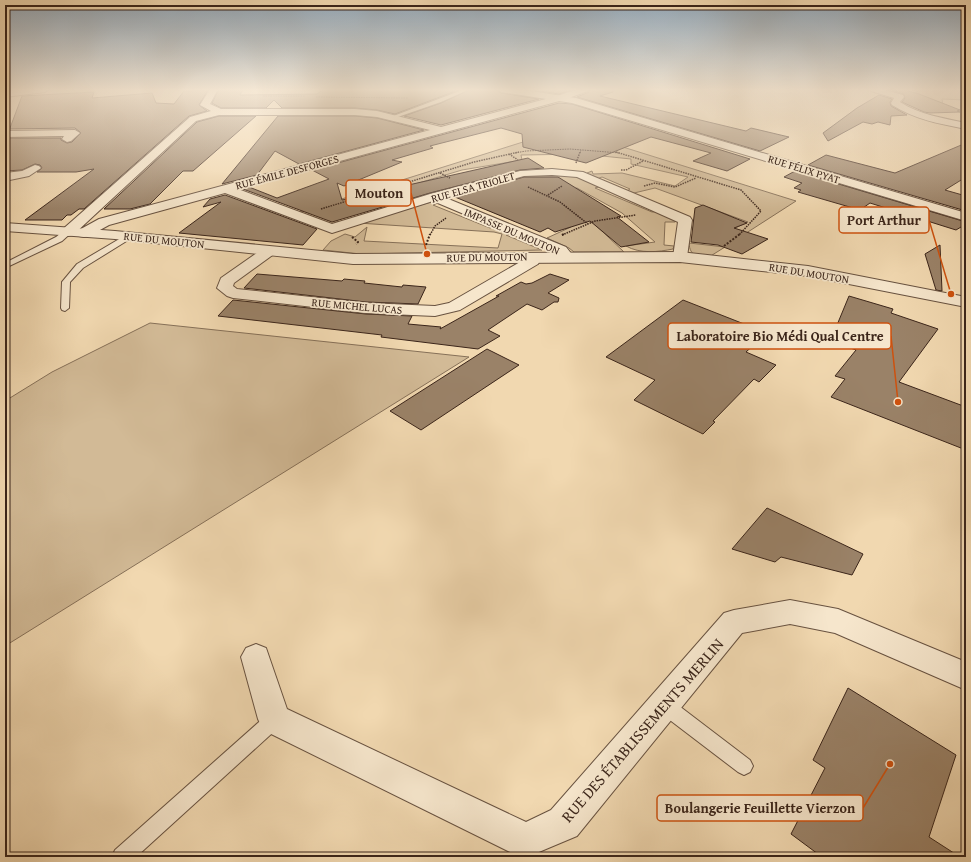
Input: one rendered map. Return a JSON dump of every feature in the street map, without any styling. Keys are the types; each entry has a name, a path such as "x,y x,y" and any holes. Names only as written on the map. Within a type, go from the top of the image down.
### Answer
{"street":[{"path":"68,232 182,129"},
{"path":"434,129 441,131"},
{"name":"RUE ÉMILE DESFORGES","path":"84,233 104,222 447,129"},
{"name":"RUE FÉLIX PYAT","path":"672,129 966,217"},
{"path":"5,134 74,133 67,139"},
{"path":"5,177 25,174 35,168"},
{"name":"RUE ELSA TRIOLET","path":"333,229 434,197 524,173 552,172 579,174 684,220 680,257"},
{"path":"226,189 333,229"},
{"name":"IMPASSE DU MOUTON","path":"434,197 561,250 567,257"},
{"name":"RUE DU MOUTON","path":"5,227 129,237 348,259 680,257 808,271 966,302"},
{"name":"RUE MICHEL LUCAS","path":"269,251 226,281 225,288 233,293 366,308 436,311 454,307 533,261 535,257"},
{"name":"RUE DES ÉTABLISSEMENTS MERLIN","path":"274,719 530,849 564,823 734,622 790,612 838,621 966,676"},
{"path":"256,657 274,719"}],"lane":[{"path":"5,266 59,239 68,232"},
{"path":"65,308 66,282 80,266 129,237"},
{"path":"664,705 744,766"},
{"path":"122,857 274,719"}],"path":[{"path":"621,170 626,170 643,161"},
{"path":"623,193 655,183 675,187 697,177"},
{"path":"504,178 548,195 573,210 588,224"},
{"path":"420,258 433,227 438,221 465,210"},
{"path":"545,243 588,224 616,217"},
{"path":"333,229 356,239 358,242 348,259"}],"shaded area":[{"path":"558,131 610,143 796,201 737,239 729,231 748,222 655,188 634,193 627,191 630,189 602,177 597,179 587,175 587,173 592,171 593,174 622,173 675,186 688,177 631,164 631,159 583,154 521,155 522,160 462,170 322,212 340,223 328,225 297,213"},
{"path":"558,174 579,176 602,186 595,188 652,212 660,211 676,218 675,222 665,222 664,245 674,246 673,249 643,251 631,249 626,246 655,242 622,213 577,188 554,192 585,215 624,252 574,252 569,248 547,238 571,227 559,207 503,190 498,184 525,178 521,175"},
{"path":"431,202 438,203 433,205 490,228 497,225 515,232 506,235 542,250 361,254 323,250 331,241 345,234 355,237 367,227 364,241 498,248 502,234 494,232 358,223"},
{"path":"689,243 725,247 709,257 693,253"},
{"path":"150,323 469,357 5,646 5,401 52,372"}],"building":[{"path":"76,129 174,129 84,209 79,209 71,215 67,215 62,220 25,220 94,169 76,172 37,172 42,168 40,165 35,164 22,170 5,171 5,138 61,138 61,140 67,143 72,142 81,133"},
{"path":"189,129 241,129 193,171 183,171 150,204 130,209 104,209"},
{"path":"267,129 424,130 299,164 275,151 257,175 222,184"},
{"path":"462,129 496,129 430,146 433,148 392,160 402,162 344,186 337,183 342,200 528,158 544,168 520,170 430,193 332,222 243,189 249,187 277,198 329,179 312,170"},
{"path":"505,129 654,129 750,159 727,171 693,161 711,153 651,137 586,163 523,147 522,134"},
{"path":"686,129 739,129 746,131 749,129 756,129 789,137 760,151"},
{"path":"828,129 850,129 828,141 823,133"},
{"path":"966,143 966,177 945,190 966,196 966,211 808,165 826,155 895,173"},
{"path":"795,171 966,222 966,224 956,230 870,203 860,210 798,192 801,190 794,188 802,183 784,177"},
{"path":"524,177 558,177 621,216 617,217 649,242 621,247 590,221 555,232 548,228 540,232 455,197"},
{"path":"225,195 317,229 303,245 179,233 221,202 203,207 210,199"},
{"path":"703,205 747,223 734,228 768,239 742,254 718,245 691,242 695,208"},
{"path":"940,245 942,291 936,290 925,254"},
{"path":"257,274 342,281 344,279 365,281 364,283 402,287 403,285 426,287 418,304 366,302 244,288"},
{"path":"550,274 569,280 548,293 559,298 558,302 554,302 542,310 527,304 488,330 500,336 478,349 381,337 382,335 218,316 233,300 366,314 412,316 408,324 441,327 440,329 521,282 526,284 532,283"},
{"path":"849,296 893,309 891,313 938,329 899,382 966,407 966,450 831,397 845,379 835,376 856,350 825,339 837,325"},
{"path":"683,300 767,333 746,352 776,365 759,382 754,379 713,421 715,422 703,434 634,400 655,380 606,357"},
{"path":"487,349 519,365 421,430 390,411"},
{"path":"767,508 863,554 852,575 781,557 775,562 732,549"},
{"path":"848,688 956,755 929,837 960,857 822,857 791,834 825,768 813,760"}],"place":[{"name":"Mouton","path":"427,254"},
{"name":"Port Arthur","path":"951,294"},
{"name":"Laboratoire Bio Médi Qual Centre","path":"898,402"},
{"name":"Boulangerie Feuillette Vierzon","path":"890,764"}]}
